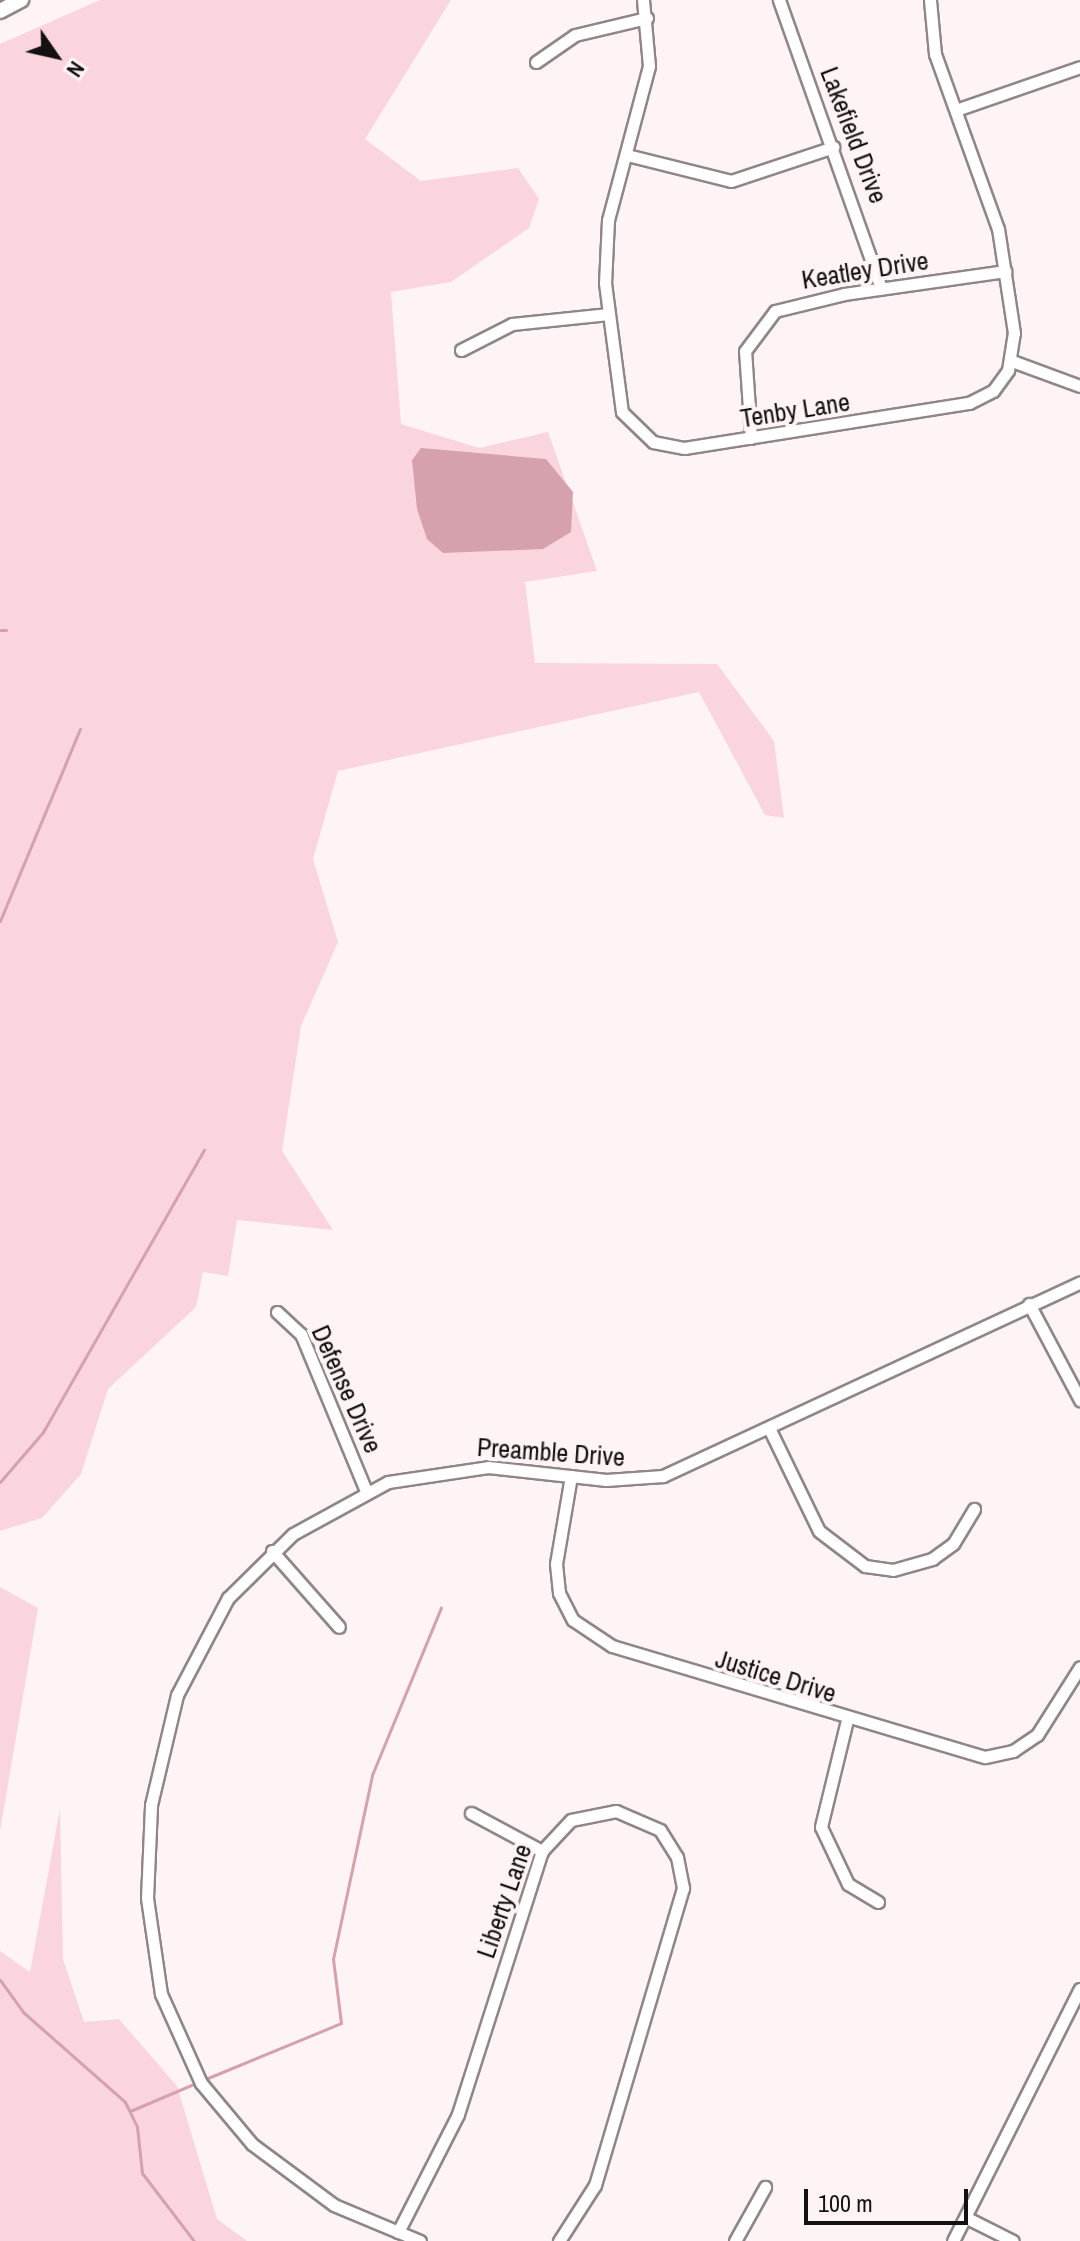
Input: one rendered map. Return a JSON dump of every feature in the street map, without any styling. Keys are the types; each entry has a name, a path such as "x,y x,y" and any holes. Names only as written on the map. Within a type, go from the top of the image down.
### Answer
{"street":[{"path":"0,11 21,0"},
{"name":"Tenby Lane","path":"643,0 647,18 648,74 605,236 608,314 618,400 641,435 684,448 969,403 993,391 1012,361"},
{"name":"Lakefield Drive","path":"779,0 881,288"},
{"path":"930,0 931,41 990,198 1005,271 1012,361 1080,386"},
{"path":"536,62 575,35 647,18"},
{"path":"956,110 1080,67"},
{"path":"627,155 731,181 833,147"},
{"name":"Keatley Drive","path":"751,438 744,363 756,328 787,306 881,288 1005,271"},
{"path":"461,350 512,324 608,314"},
{"name":"Preamble Drive","path":"420,2241 317,2195 238,2130 182,2048 155,1966 148,1842 166,1730 208,1629 272,1551 366,1491 468,1467 571,1476 663,1476 1080,1282"},
{"path":"1029,1304 1080,1400"},
{"name":"Defense Drive","path":"277,1312 301,1334 366,1491"},
{"path":"769,1428 819,1531 865,1566 893,1570 932,1559 953,1544 974,1509"},
{"name":"Justice Drive","path":"571,1476 556,1579 565,1607 584,1631 628,1652 955,1753 1000,1755 1037,1735 1080,1667"},
{"path":"272,1551 339,1627"},
{"path":"847,1720 821,1827 848,1884 878,1902"},
{"path":"471,1813 542,1851"},
{"name":"Liberty Lane","path":"398,2232 458,2114 542,1851 558,1829 585,1814 632,1814 670,1843 683,1888 595,2185 559,2241"},
{"path":"953,2241 1080,1989"},
{"path":"735,2241 765,2187"},
{"path":"967,2218 1013,2241"}],"shaded area":[{"path":"100,0 451,0 365,139 421,181 518,168 539,199 529,228 451,282 391,292 401,424 479,448 548,432 597,571 525,582 535,663 717,664 774,741 784,818 765,815 699,692 338,771 313,859 338,942 301,1026 282,1151 333,1230 237,1220 228,1276 203,1272 196,1307 108,1389 81,1474 42,1518 0,1531 0,44"},
{"path":"421,448 546,459 573,492 571,532 543,549 443,553 427,539 417,509 412,460"},
{"path":"0,1587 38,1608 0,1831"},
{"path":"60,1809 63,1959 84,2022 119,2019 177,2086 217,2219 247,2241 0,2241 0,1951 30,1972"}],"waterway":[{"path":"0,630 6,630"},
{"path":"0,921 80,729"},
{"path":"0,1482 43,1432 204,1150"},
{"path":"203,2080 341,2023 333,1959 372,1775 441,1608"},
{"path":"0,1980 23,2012 125,2102 137,2127 142,2173 194,2241"},
{"path":"130,2111 196,2083"}]}
